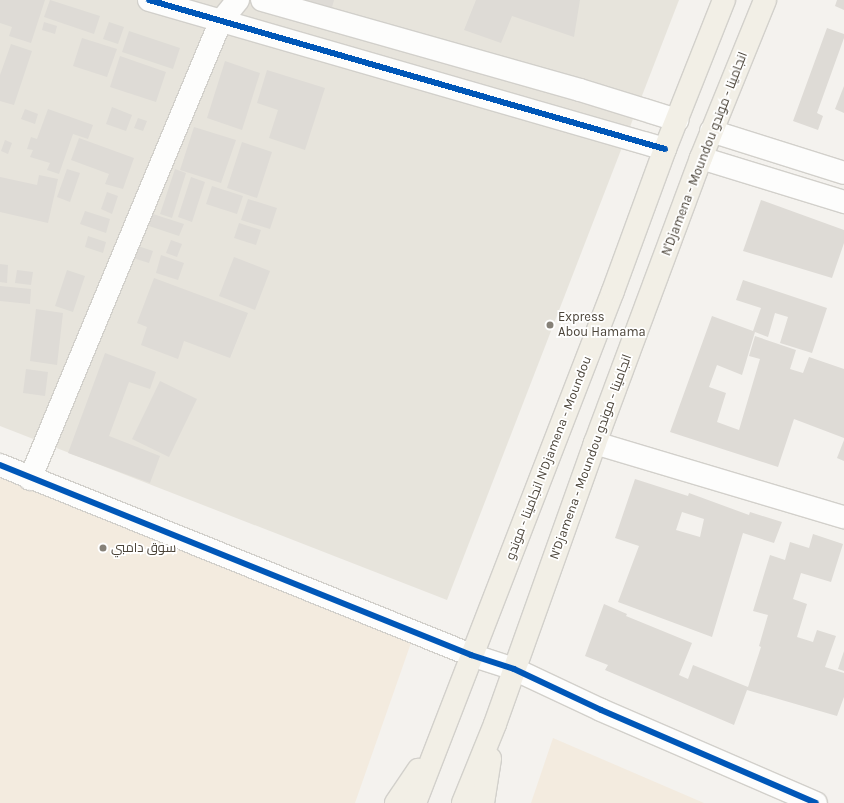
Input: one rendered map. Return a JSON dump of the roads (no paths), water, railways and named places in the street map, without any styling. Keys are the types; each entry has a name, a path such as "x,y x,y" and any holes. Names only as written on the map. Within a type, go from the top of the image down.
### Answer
{"main road":[{"name":"انجامينا - موندو N'Djamena - Moundou","path":"415,803 471,655 520,536 665,149 724,0"},
{"name":"N'Djamena - Moundou انجامينا - موندو","path":"463,803 495,724 595,443 701,158 765,0"},
{"path":"484,803 495,724"},
{"path":"396,803 440,735"}],"street":[{"path":"149,0 665,149"},
{"path":"30,479 221,21 238,0"},
{"path":"262,0 580,90 677,120"},
{"path":"712,131 844,173"},
{"path":"701,158 844,202"},
{"path":"595,443 844,517"},
{"path":"0,465 30,479 471,655 514,669 601,710 816,803"}],"place":[{"name":"Express Abou Hamama","path":"550,325"},
{"name":"سوق دامبي","path":"103,548"}]}
